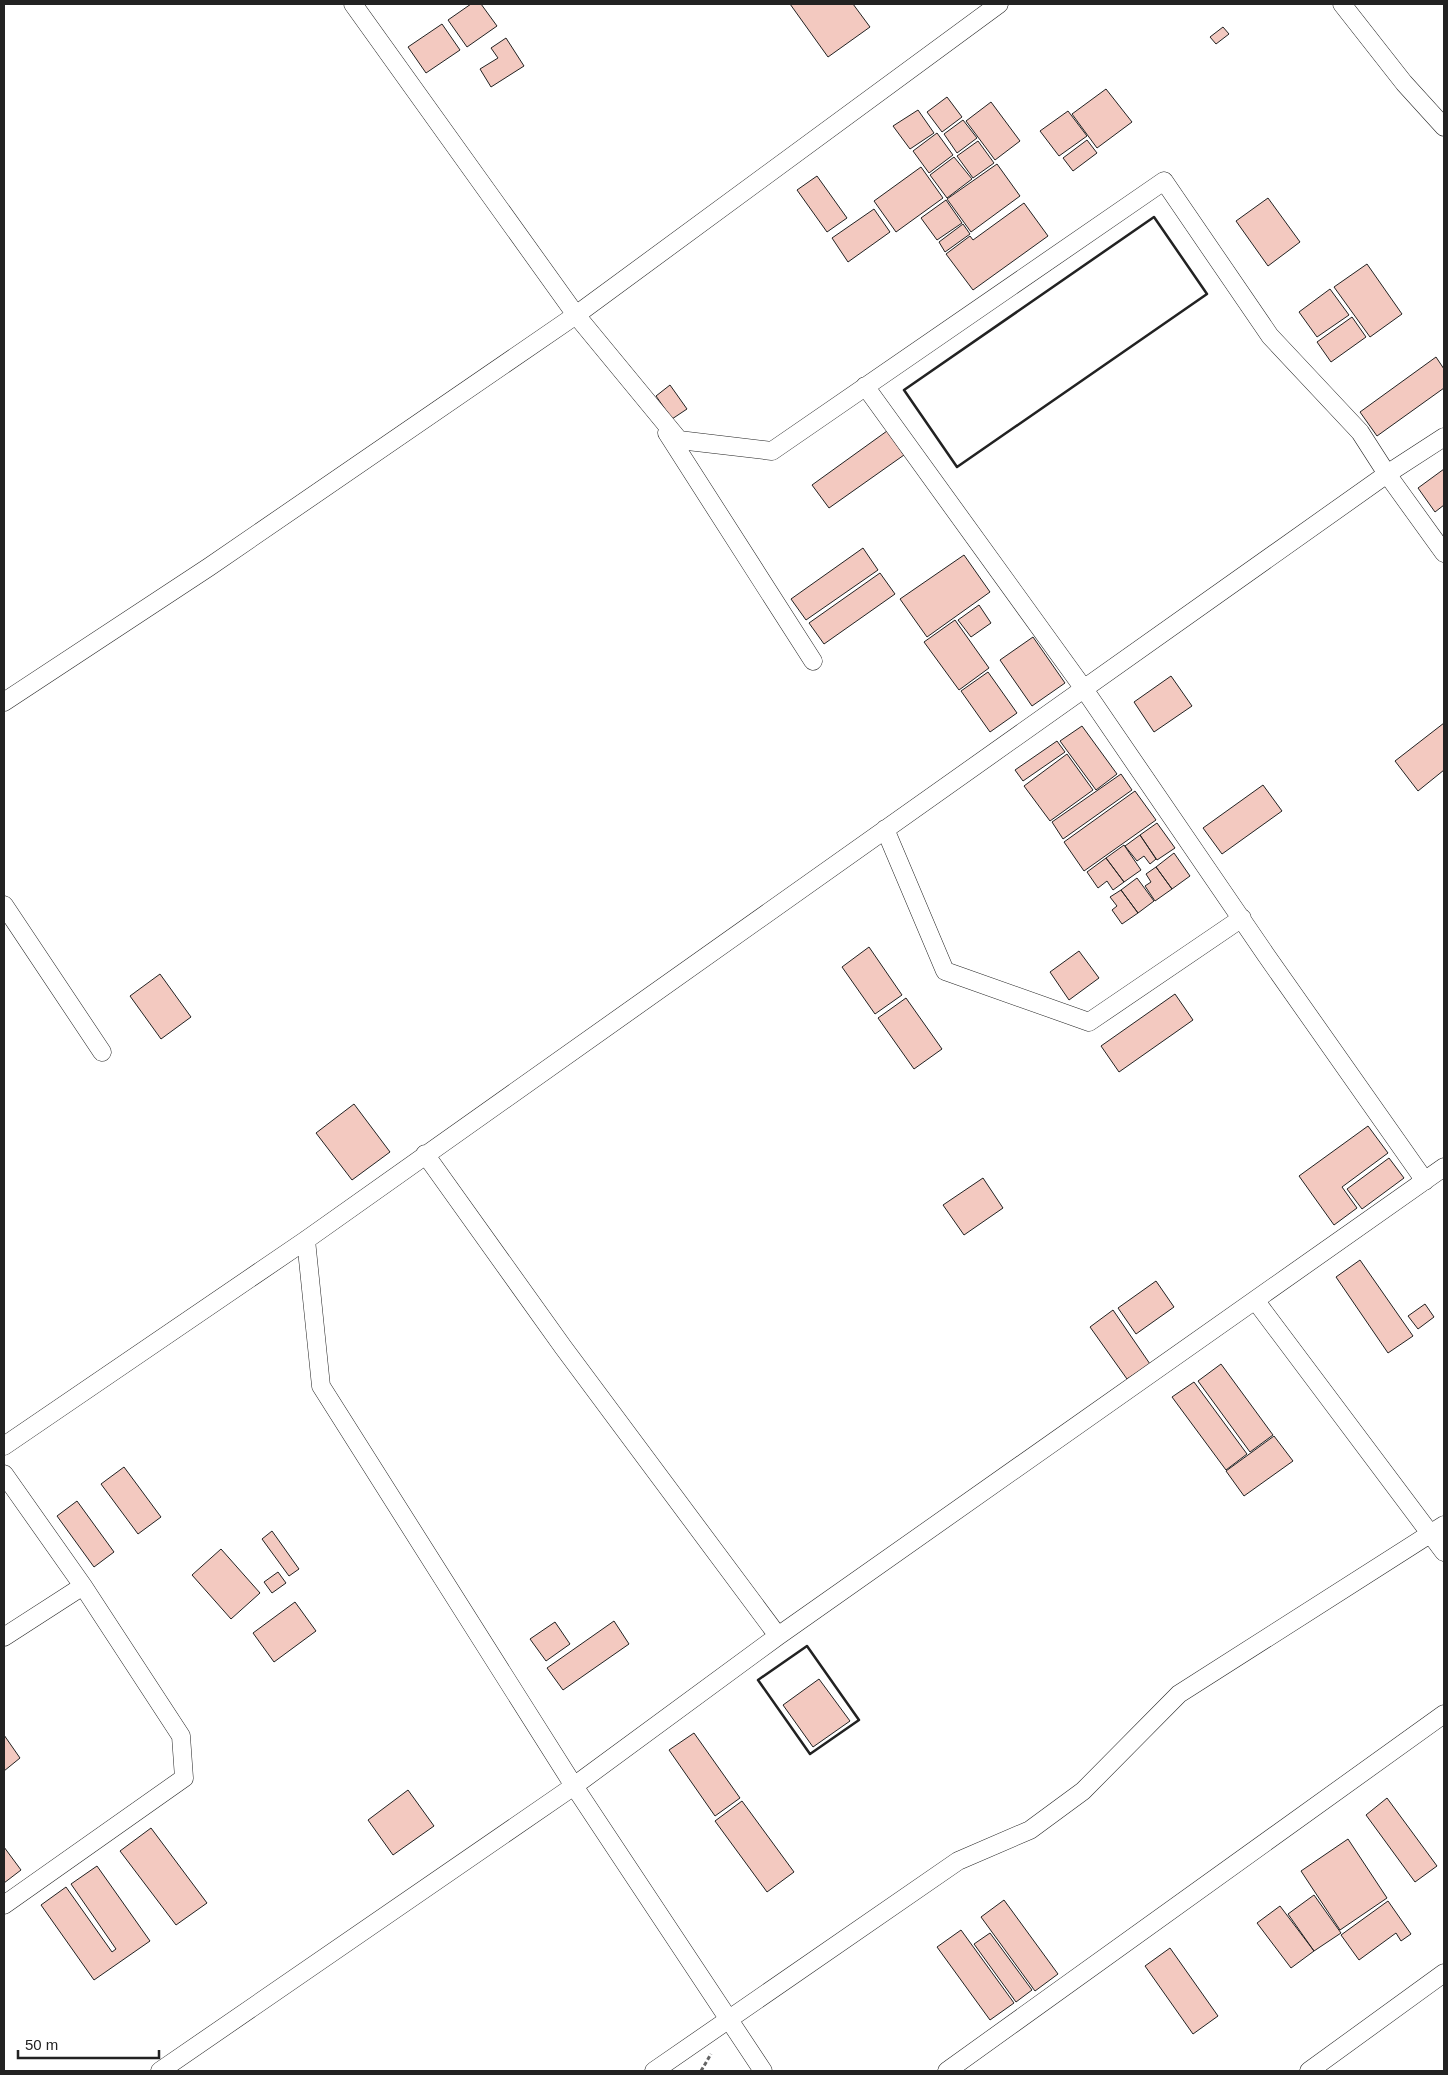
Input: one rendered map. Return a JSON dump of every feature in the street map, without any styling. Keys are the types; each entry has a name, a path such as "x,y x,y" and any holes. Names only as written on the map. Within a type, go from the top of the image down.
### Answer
{"street":[{"path":"353,4 576,315 678,440 772,451 1164,181 1270,336 1360,432 1387,474 1444,553"},
{"path":"4,702 209,567 576,315 999,4"},
{"path":"1342,4 1404,83 1444,127"},
{"path":"865,386 1084,689 1425,1181"},
{"path":"648,404 813,660"},
{"path":"4,1446 306,1240 1387,474 1444,437"},
{"path":"885,829 945,971 1089,1022 1242,918"},
{"path":"4,905 102,1052"},
{"path":"425,1154 563,1347 778,1636"},
{"path":"160,2071 574,1786 778,1636 1444,1167"},
{"path":"306,1240 321,1386 574,1786 763,2071"},
{"path":"1255,1300 1438,1530 1444,1552"},
{"path":"4,1474 83,1586 181,1736 184,1778 4,1905"},
{"path":"654,2071 958,1861 1030,1830 1083,1791 1180,1694 1438,1530"},
{"path":"4,1637 83,1586"},
{"path":"947,2071 1444,1714"},
{"path":"1309,2071 1444,1973"}],"building":[{"path":"471,4 481,4 497,26 467,47 448,20"},
{"path":"790,4 853,4 870,27 828,57"},
{"path":"442,24 460,50 426,73 408,47"},
{"path":"1223,27 1229,34 1216,44 1210,37"},
{"path":"506,38 524,66 491,87 480,69 498,58 491,48"},
{"path":"1106,89 1132,122 1097,148 1072,114"},
{"path":"947,97 962,117 942,132 927,112"},
{"path":"991,102 1020,141 995,160 966,121"},
{"path":"918,110 934,133 910,149 893,126"},
{"path":"1068,111 1087,136 1059,156 1040,131"},
{"path":"963,120 977,138 957,153 944,134"},
{"path":"937,133 953,155 929,173 913,151"},
{"path":"1087,140 1097,153 1073,171 1063,158"},
{"path":"978,141 994,163 973,178 957,156"},
{"path":"954,157 972,179 947,198 930,175"},
{"path":"997,164 1020,196 971,232 947,199"},
{"path":"921,167 943,198 896,232 874,201"},
{"path":"817,176 847,218 827,232 797,190"},
{"path":"1268,198 1300,242 1268,266 1236,221"},
{"path":"946,200 962,223 937,240 921,218"},
{"path":"1024,203 1048,236 973,290 946,254 970,236 973,240"},
{"path":"874,209 890,232 848,262 832,238"},
{"path":"963,224 970,234 945,252 939,242"},
{"path":"1367,264 1402,314 1370,337 1334,287"},
{"path":"1330,289 1349,315 1317,337 1299,312"},
{"path":"1352,317 1366,337 1331,362 1317,342"},
{"path":"1436,357 1444,369 1444,388 1377,436 1360,412"},
{"path":"670,385 687,409 672,419 656,396"},
{"path":"887,431 904,455 829,508 812,485"},
{"path":"1444,469 1444,505 1435,512 1418,488"},
{"path":"863,548 878,570 806,620 791,599"},
{"path":"964,555 990,592 927,637 900,599"},
{"path":"880,573 895,594 824,644 809,623"},
{"path":"979,605 991,623 971,637 958,620"},
{"path":"955,620 989,668 959,690 924,642"},
{"path":"1033,637 1065,683 1032,706 1000,660"},
{"path":"988,672 1017,713 990,732 961,691"},
{"path":"1171,676 1192,706 1154,732 1134,702"},
{"path":"1444,723 1444,770 1418,791 1395,761"},
{"path":"1082,726 1117,774 1096,790 1060,741"},
{"path":"1057,741 1065,752 1023,781 1015,770"},
{"path":"1067,754 1093,790 1050,821 1024,786"},
{"path":"1121,774 1132,790 1063,839 1052,822"},
{"path":"1263,785 1282,811 1222,854 1203,828"},
{"path":"1135,791 1156,820 1084,871 1064,842"},
{"path":"1157,823 1175,848 1157,860 1140,835"},
{"path":"1140,835 1156,859 1150,864 1144,856 1137,861 1125,846"},
{"path":"1124,845 1141,870 1124,882 1106,858"},
{"path":"1174,853 1190,876 1172,889 1156,867"},
{"path":"1106,858 1124,882 1113,890 1107,881 1098,888 1087,872"},
{"path":"1156,867 1172,889 1155,901 1145,886 1151,882 1146,874"},
{"path":"1137,878 1154,901 1138,913 1121,890"},
{"path":"1121,890 1138,913 1122,924 1112,910 1117,906 1110,897"},
{"path":"869,947 902,995 875,1014 842,967"},
{"path":"1079,951 1099,978 1069,1000 1050,972"},
{"path":"160,974 191,1017 161,1039 130,996"},
{"path":"1175,994 1193,1020 1119,1072 1101,1046"},
{"path":"906,998 942,1049 914,1069 878,1018"},
{"path":"354,1104 390,1152 352,1180 316,1133"},
{"path":"1368,1126 1388,1153 1342,1187 1357,1208 1334,1225 1299,1176"},
{"path":"1389,1158 1404,1178 1362,1209 1347,1189"},
{"path":"983,1178 1003,1208 964,1235 943,1205"},
{"path":"1360,1260 1413,1336 1388,1353 1336,1277"},
{"path":"1156,1281 1174,1307 1136,1334 1118,1308"},
{"path":"1425,1304 1434,1317 1418,1329 1408,1316"},
{"path":"1113,1310 1150,1364 1127,1379 1090,1327"},
{"path":"1221,1364 1273,1435 1250,1452 1198,1381"},
{"path":"1194,1382 1247,1454 1226,1470 1172,1397"},
{"path":"1274,1436 1293,1461 1244,1496 1226,1471"},
{"path":"124,1467 161,1517 138,1534 101,1484"},
{"path":"77,1501 114,1552 94,1567 57,1516"},
{"path":"272,1531 299,1569 289,1576 262,1539"},
{"path":"221,1549 260,1593 231,1619 192,1575"},
{"path":"278,1572 286,1583 272,1593 264,1582"},
{"path":"295,1602 316,1631 274,1662 253,1633"},
{"path":"614,1621 629,1644 563,1690 547,1668"},
{"path":"555,1622 570,1644 546,1661 530,1639"},
{"path":"819,1679 850,1721 813,1747 783,1705"},
{"path":"694,1733 740,1798 715,1816 669,1750"},
{"path":"4,1735 20,1758 4,1771"},
{"path":"408,1790 434,1826 393,1855 368,1820"},
{"path":"1387,1798 1437,1866 1415,1882 1366,1815"},
{"path":"742,1801 794,1872 767,1892 715,1821"},
{"path":"151,1828 207,1903 176,1925 120,1851"},
{"path":"1348,1839 1387,1898 1340,1930 1301,1871"},
{"path":"4,1847 21,1870 4,1883"},
{"path":"97,1866 150,1941 94,1980 41,1905 66,1887 112,1952 116,1949 71,1884"},
{"path":"1314,1895 1341,1933 1314,1951 1288,1914"},
{"path":"1004,1900 1058,1974 1035,1991 981,1917"},
{"path":"1388,1901 1411,1934 1401,1941 1396,1933 1359,1960 1341,1935"},
{"path":"1280,1906 1314,1951 1291,1968 1257,1923"},
{"path":"961,1930 1014,2003 990,2020 937,1947"},
{"path":"990,1933 1032,1990 1016,2002 974,1944"},
{"path":"1170,1948 1218,2016 1193,2034 1145,1966"}],"wall":[{"path":"1154,217 1207,294 957,467 904,390 1154,217"},
{"path":"807,1646 859,1720 810,1754 758,1680 807,1646"}]}
